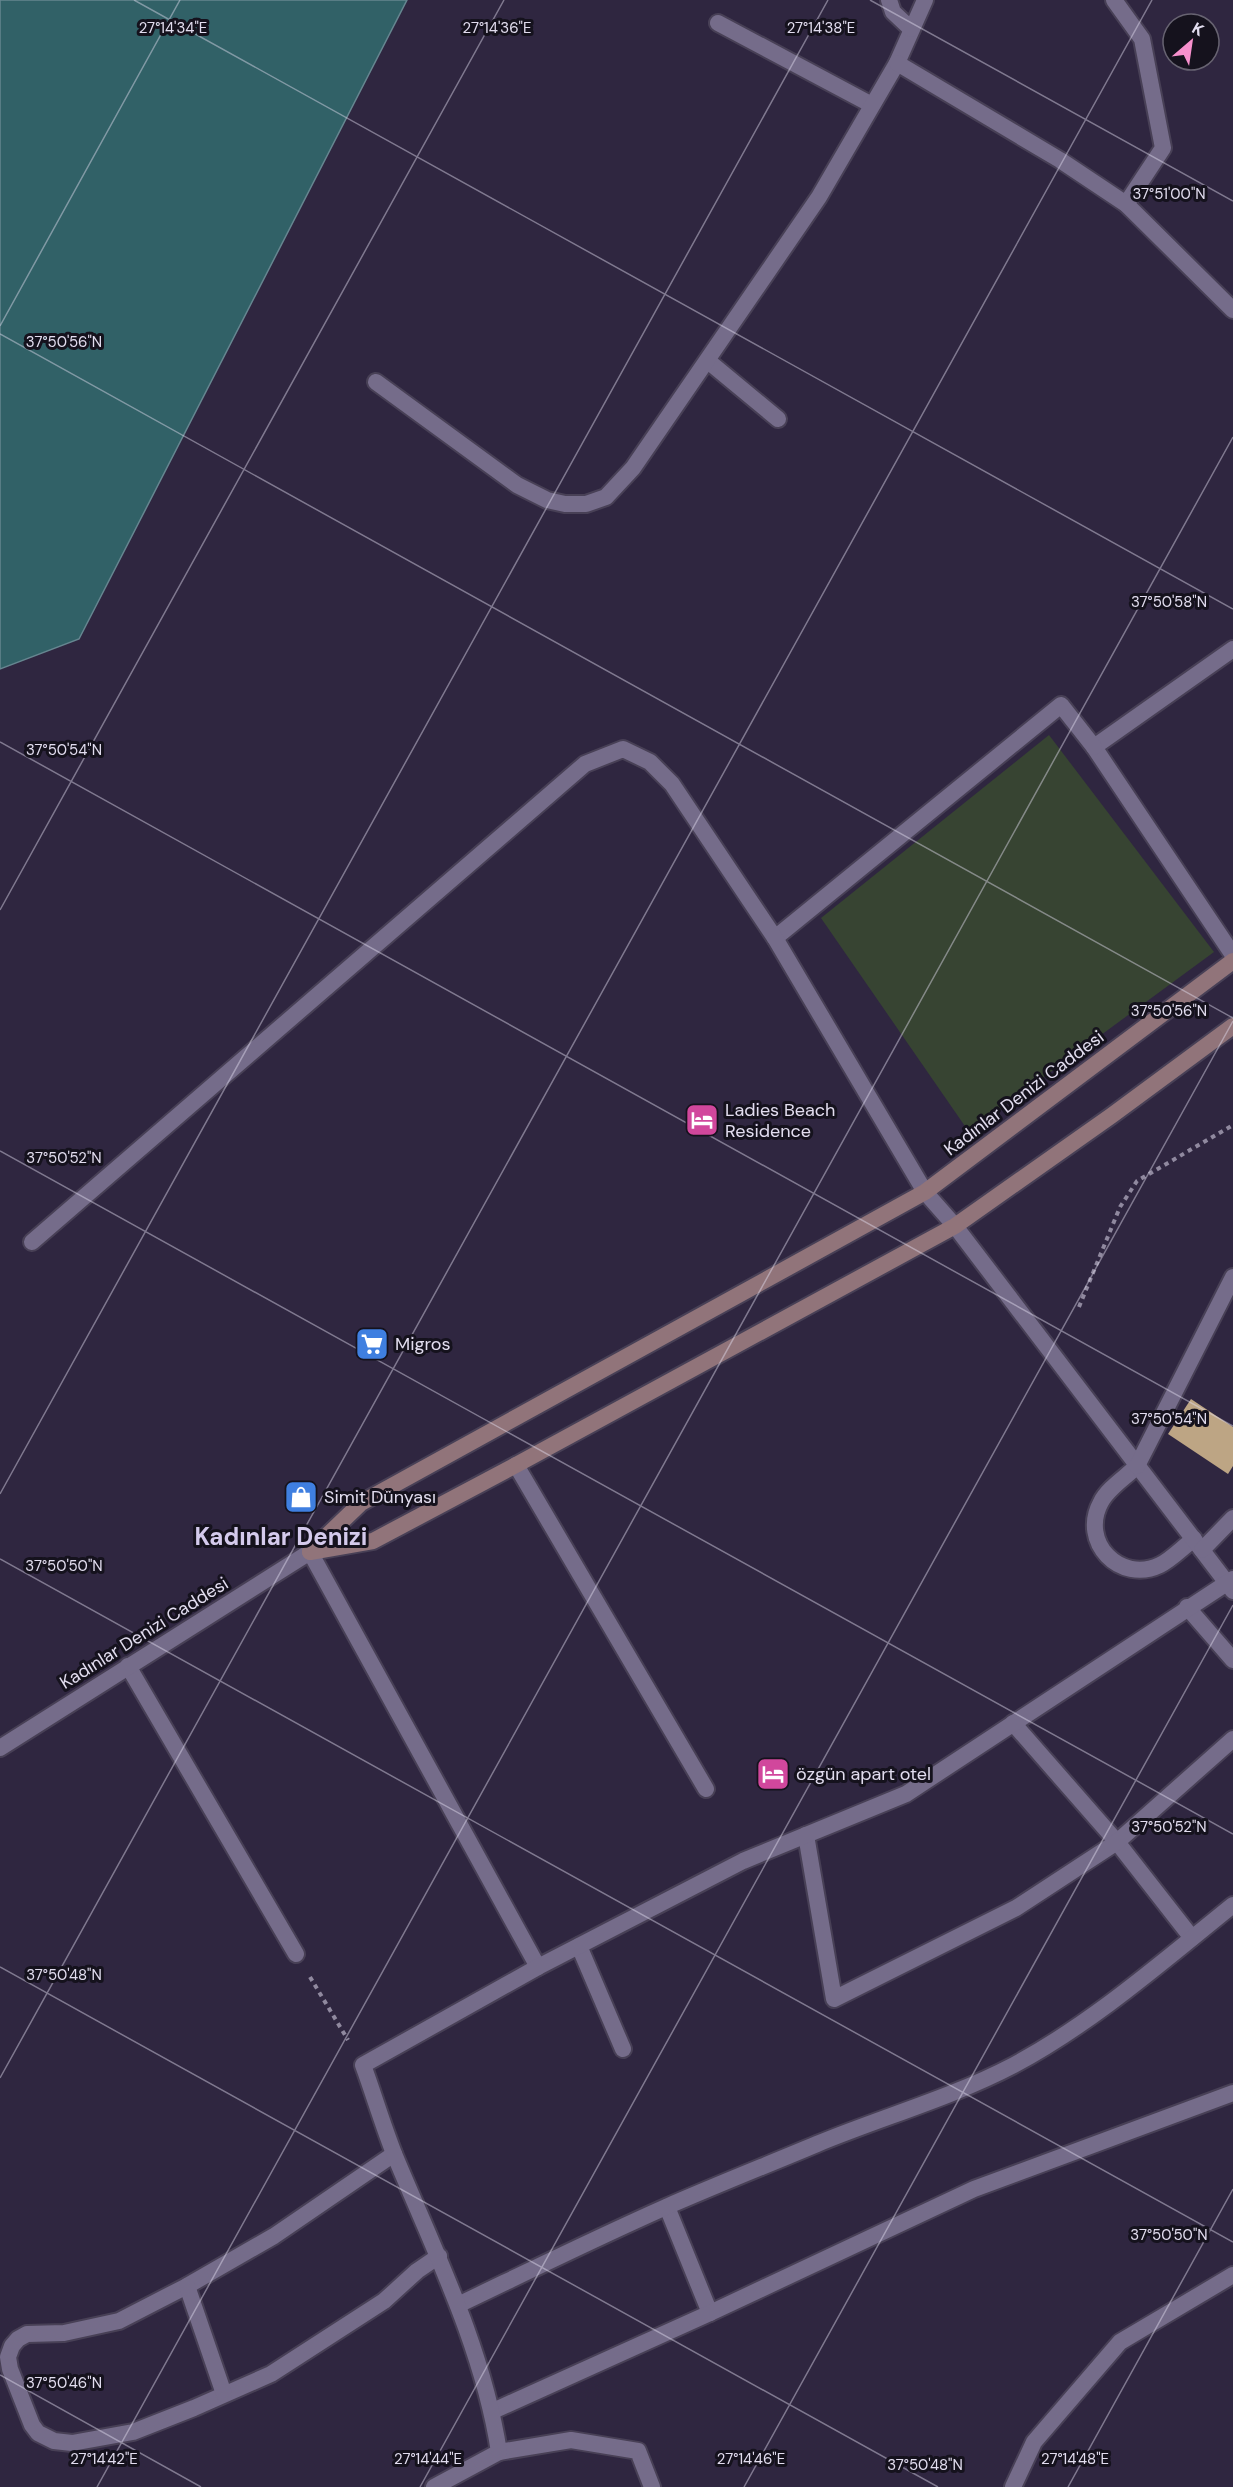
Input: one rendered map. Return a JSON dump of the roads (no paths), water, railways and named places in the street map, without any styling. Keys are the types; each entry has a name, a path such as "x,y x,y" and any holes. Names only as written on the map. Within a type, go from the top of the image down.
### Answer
{"main road":[{"name":"Kadınlar Denizi Caddesi","path":"310,1552 361,1503 925,1192 1233,961"},
{"path":"310,1552 372,1541 955,1226 1111,1116 1233,1026"}],"street":[{"path":"889,0 893,12 911,29"},
{"path":"376,382 531,493 564,504 586,504 606,498 633,468 819,197 897,63 925,0"},
{"path":"1114,0 1142,39 1163,148 1126,204"},
{"path":"718,23 872,105"},
{"path":"897,63 1060,160 1126,204 1233,310"},
{"path":"708,361 778,419"},
{"path":"1094,747 1233,649"},
{"path":"775,938 1060,705 1094,747 1233,955"},
{"path":"32,1242 585,764 623,749 650,762 672,784 775,938 925,1192 955,1226 1137,1466 1231,1584 1187,1607 906,1794 743,1861 538,1967 363,2065 394,2154 458,2305 493,2411 499,2452"},
{"path":"1233,1277 1137,1466 1102,1499 1096,1511 1095,1538 1102,1551 1119,1564 1133,1568 1147,1568 1161,1565 1198,1545 1233,1518"},
{"path":"516,1465 706,1789"},
{"path":"310,1552 538,1967"},
{"name":"Kadınlar Denizi Caddesi","path":"0,1748 310,1552"},
{"path":"1187,1607 1233,1660"},
{"path":"128,1666 296,1954"},
{"path":"1014,1723 1117,1842 1192,1938"},
{"path":"806,1835 834,1999 1016,1908 1117,1842 1233,1739"},
{"path":"458,2305 667,2206 867,2123 957,2091 1014,2064 1059,2038 1113,2002 1233,1905"},
{"path":"579,1946 623,2049"},
{"path":"493,2411 710,2313 974,2189 1233,2093"},
{"path":"394,2154 274,2236 187,2286 118,2321 64,2333 27,2334 18,2338 8,2357 10,2369 32,2425 38,2433 54,2441 72,2443 133,2432 271,2373 384,2301 417,2271 439,2256"},
{"path":"667,2206 710,2313"},
{"path":"1013,2487 1034,2442 1120,2342 1233,2274"},
{"path":"187,2286 224,2394"},
{"path":"434,2487 499,2452 571,2440 638,2451 652,2487"}],"place":[{"name":"Ladies Beach Residence","path":"702,1120"},
{"name":"Migros","path":"372,1344"},
{"name":"Simit Dünyası","path":"301,1497"},
{"name":"özgün apart otel","path":"773,1774"}],"district":[{"name":"Kadınlar Denizi","path":"281,1536"}]}
